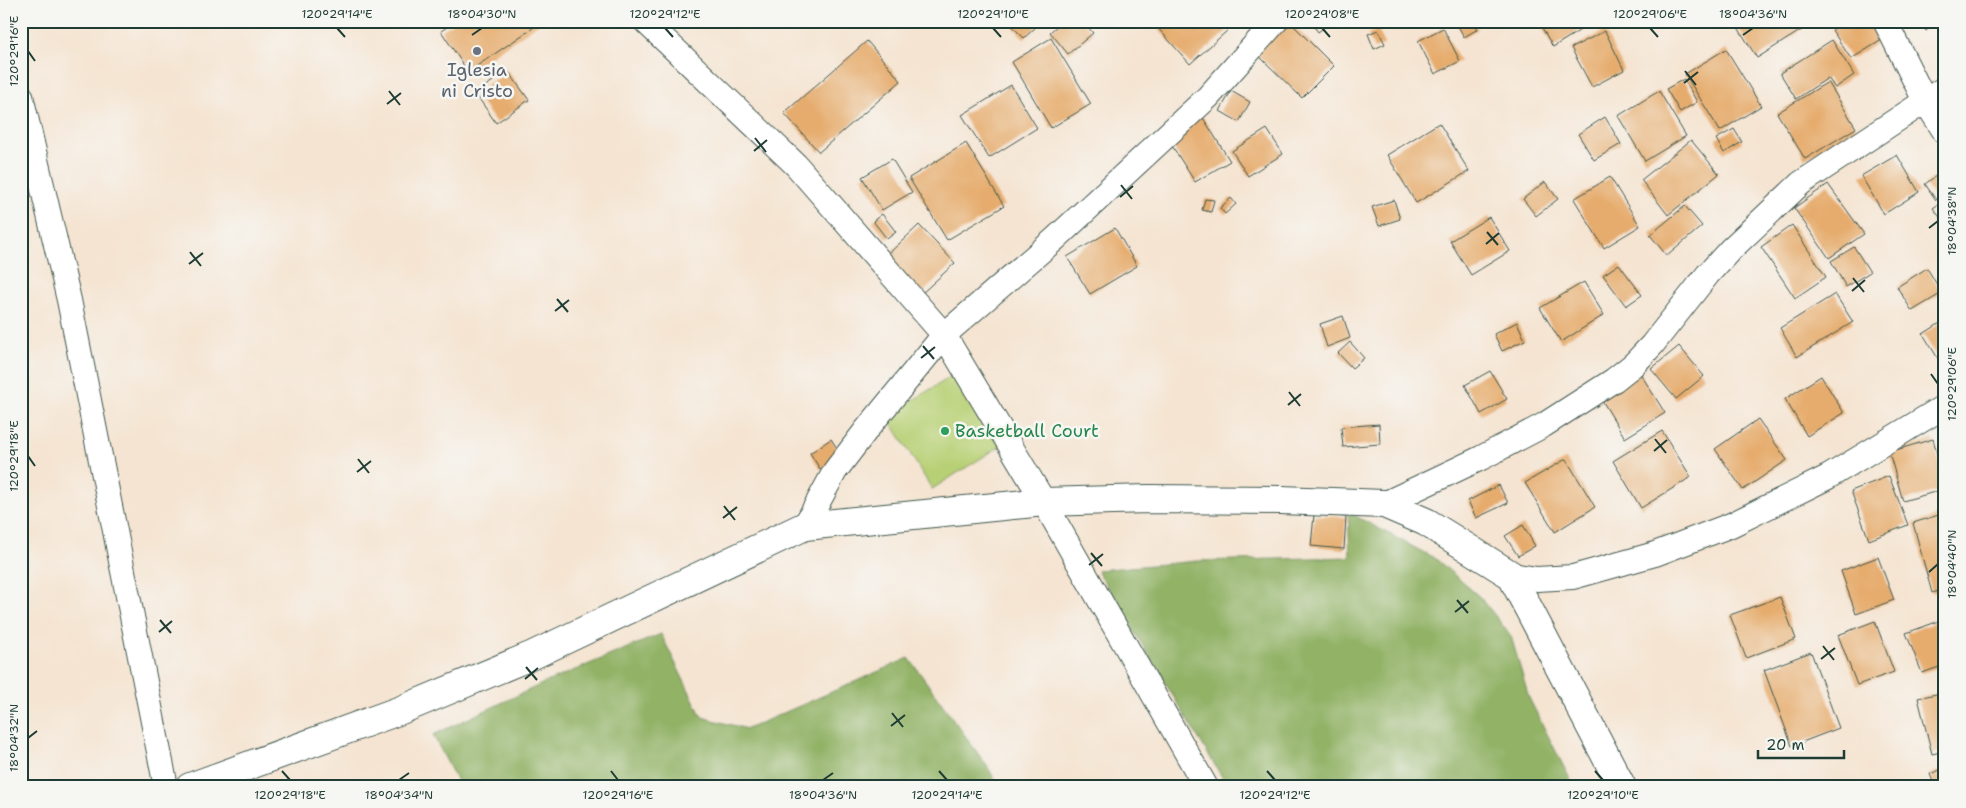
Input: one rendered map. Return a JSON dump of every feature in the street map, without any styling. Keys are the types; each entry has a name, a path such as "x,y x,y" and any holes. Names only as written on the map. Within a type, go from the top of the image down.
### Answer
{"street":[{"path":"644,21 796,165 944,335 1044,502 1206,787"},
{"path":"805,526 835,471 867,428 944,335 1055,239 1208,97 1276,21"},
{"path":"1885,21 1925,101 1945,132"},
{"path":"1384,504 1481,458 1544,425 1614,380 1652,346 1708,274 1730,250 1801,183 1945,88"},
{"path":"21,96 69,300 166,787"},
{"path":"190,787 401,710 524,659 805,526 1044,502 1148,498 1384,504 1426,522 1511,575 1537,579 1574,577 1655,554 1731,525 1828,477 1945,406"},
{"path":"1511,575 1622,787"}],"green space":[{"name":"Basketball Court","path":"957,373 1002,445 932,489 887,416"},
{"path":"1348,512 1436,559 1482,599 1511,636 1529,698 1574,787 1228,787 1097,570 1197,561 1350,557"},
{"path":"661,634 702,717 747,729 909,658 987,766 999,787 460,787 433,735 544,683"}],"building":[{"name":"Iglesia ni Cristo","path":"456,21 543,21 468,72 441,31"},
{"path":"1020,21 1031,21 1036,27 1024,38 1013,27"},
{"path":"1063,21 1083,21 1093,33 1068,54 1050,32"},
{"path":"1115,21 1126,21 1119,27"},
{"path":"1162,21 1220,21 1228,30 1190,64 1156,26"},
{"path":"1289,21 1334,66 1302,98 1257,54"},
{"path":"1310,21 1333,21 1318,32"},
{"path":"1461,21 1473,21 1478,29 1464,37 1457,24"},
{"path":"1538,21 1595,21 1553,47"},
{"path":"1734,21 1798,21 1803,29 1757,58"},
{"path":"1847,21 1874,21 1885,38 1851,59 1832,30"},
{"path":"1918,21 1938,21 1926,31"},
{"path":"1443,28 1460,61 1435,74 1418,41"},
{"path":"1378,30 1385,44 1374,49 1368,34"},
{"path":"1605,31 1624,70 1592,87 1571,48"},
{"path":"1051,38 1091,104 1051,128 1012,62"},
{"path":"1832,40 1854,75 1835,88 1828,78 1796,99 1780,73"},
{"path":"867,41 901,81 819,152 784,113"},
{"path":"1726,49 1761,106 1720,131 1685,74"},
{"path":"508,71 529,100 496,123 475,93"},
{"path":"1684,79 1697,102 1680,112 1666,89"},
{"path":"1828,82 1856,128 1805,159 1777,113"},
{"path":"1011,85 1037,128 989,158 962,115"},
{"path":"1231,91 1250,102 1239,122 1220,111"},
{"path":"1659,91 1686,136 1645,161 1618,116"},
{"path":"1202,116 1230,161 1195,182 1167,138"},
{"path":"1605,117 1621,144 1594,160 1578,134"},
{"path":"1439,123 1469,171 1416,203 1387,155"},
{"path":"1267,129 1283,154 1248,176 1232,151"},
{"path":"1734,129 1742,142 1724,153 1716,139"},
{"path":"1691,140 1719,174 1668,215 1641,180"},
{"path":"966,143 1004,206 947,240 909,178"},
{"path":"1897,155 1919,192 1884,214 1861,176"},
{"path":"892,159 912,192 882,210 862,177"},
{"path":"1944,170 1945,194 1936,200 1925,184"},
{"path":"1610,177 1640,226 1604,248 1574,199"},
{"path":"1545,182 1558,199 1536,216 1523,199"},
{"path":"1828,184 1864,234 1829,258 1794,208"},
{"path":"1231,198 1236,204 1225,214 1220,208"},
{"path":"1205,199 1214,200 1211,212 1202,210"},
{"path":"1394,200 1400,219 1379,226 1372,207"},
{"path":"1945,200 1945,224 1933,208"},
{"path":"1685,206 1702,226 1667,256 1650,235"},
{"path":"882,214 896,232 887,239 873,221"},
{"path":"1489,217 1510,251 1471,275 1450,241"},
{"path":"919,225 955,263 920,295 885,257"},
{"path":"1792,225 1826,277 1795,298 1761,247"},
{"path":"1115,228 1137,266 1090,294 1067,257"},
{"path":"1854,247 1870,272 1846,287 1831,261"},
{"path":"1619,264 1642,295 1626,306 1603,275"},
{"path":"1927,268 1942,293 1912,311 1897,287"},
{"path":"1584,282 1604,315 1561,342 1540,308"},
{"path":"1835,294 1853,322 1797,357 1780,328"},
{"path":"1343,316 1350,338 1327,347 1320,324"},
{"path":"1945,320 1945,364 1942,365 1923,334"},
{"path":"1517,322 1525,340 1502,351 1494,334"},
{"path":"1350,342 1364,358 1352,368 1338,353"},
{"path":"1679,346 1704,376 1676,399 1651,369"},
{"path":"1490,371 1507,399 1481,414 1465,385"},
{"path":"1640,373 1665,413 1625,438 1600,397"},
{"path":"1821,376 1844,413 1807,436 1785,399"},
{"path":"1758,419 1787,460 1743,490 1715,449"},
{"path":"1379,424 1380,444 1343,447 1341,427"},
{"path":"1662,431 1691,477 1641,508 1613,461"},
{"path":"831,439 842,456 820,469 810,453"},
{"path":"1933,439 1945,489 1903,501 1889,452"},
{"path":"1566,459 1595,507 1555,532 1525,483"},
{"path":"1889,476 1908,525 1869,540 1851,491"},
{"path":"1499,485 1508,503 1476,518 1468,501"},
{"path":"1945,513 1945,589 1932,593 1913,523"},
{"path":"1314,515 1346,517 1344,549 1311,546"},
{"path":"1523,525 1535,546 1518,556 1505,536"},
{"path":"1878,557 1894,600 1856,614 1841,571"},
{"path":"1780,597 1796,639 1746,658 1730,615"},
{"path":"1942,620 1945,628 1945,665 1922,673 1906,633"},
{"path":"1875,621 1894,672 1857,685 1838,635"},
{"path":"1811,652 1839,728 1792,746 1764,670"},
{"path":"1945,692 1945,751 1932,754 1918,698"},
{"path":"1945,768 1945,787 1935,787 1930,774"}],"place":[{"name":"Iglesia ni Cristo","path":"477,51"},
{"name":"Basketball Court","path":"945,431"}]}
